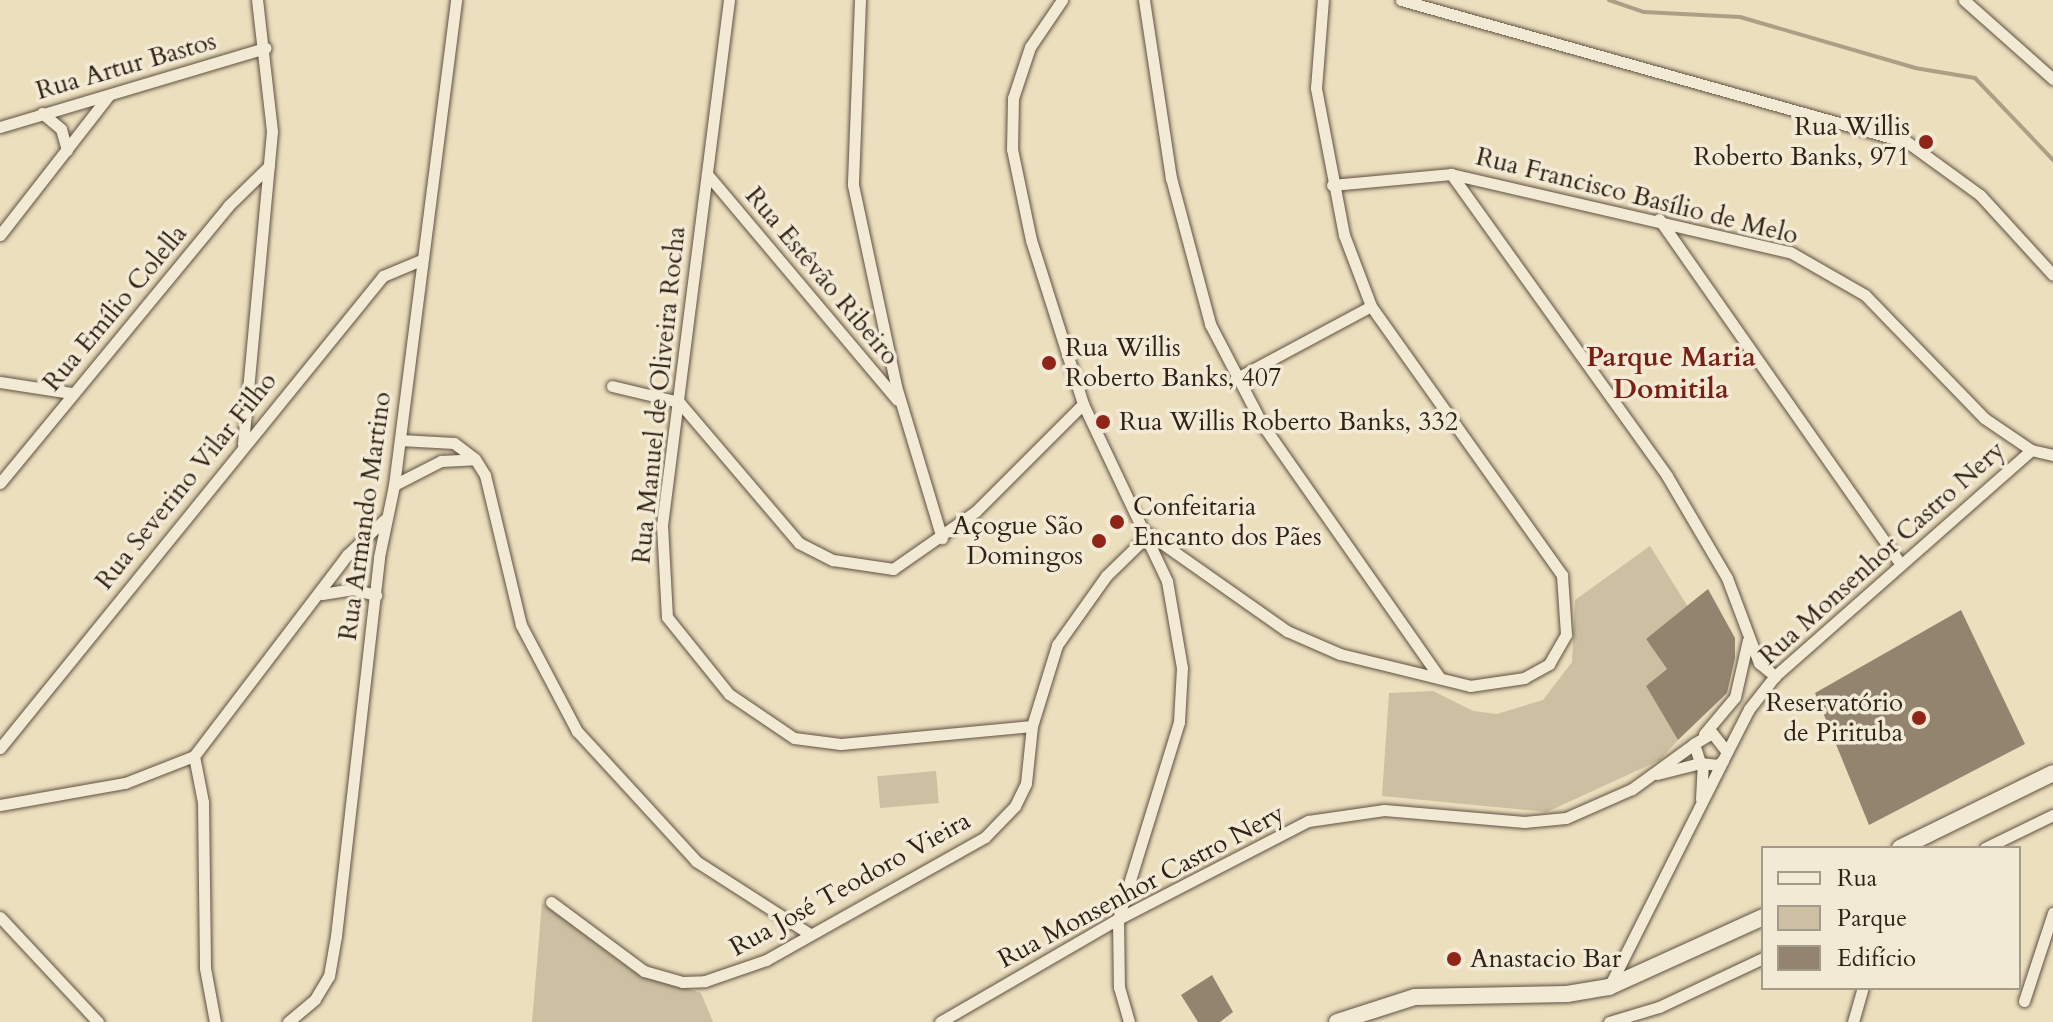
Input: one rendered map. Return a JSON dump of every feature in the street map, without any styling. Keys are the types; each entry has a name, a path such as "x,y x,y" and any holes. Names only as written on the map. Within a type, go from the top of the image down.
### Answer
{"main road":[{"path":"1904,846 2053,773"},
{"path":"1337,1022 1415,997 1567,994 1609,987 1761,918"}],"street":[{"path":"243,444 269,166 272,102 257,0"},
{"name":"Rua Armando Martino","path":"288,1022 315,999 329,976 384,520 394,485 456,0"},
{"name":"Rua Manuel de Oliveira Rocha","path":"729,0 662,525 662,600 673,630 729,694 775,728 819,745 1032,726"},
{"path":"860,0 853,185 869,277 942,538"},
{"path":"1062,0 1030,47 1013,98 1012,149 1031,240 1083,404 1149,534 1176,611 1182,668 1179,722 1118,919 1119,987 1129,1022"},
{"path":"1144,0 1192,269 1235,379 1440,678"},
{"path":"1149,534 1287,631 1340,654 1440,678 1489,686 1549,664 1566,634 1568,601 1562,575 1371,306 1332,185 1316,88 1323,0"},
{"path":"1401,0 1418,2 1907,142 1980,195 2053,275"},
{"path":"1964,0 2053,79"},
{"name":"Rua Artur Bastos","path":"0,127 265,48"},
{"path":"0,235 109,95"},
{"path":"42,113 61,129 67,150"},
{"name":"Rua Emílio Colella","path":"0,483 71,393 269,166"},
{"name":"Rua Estêvão Ribeiro","path":"707,174 903,407"},
{"path":"1451,174 1667,476 1727,578 1759,663 1775,676"},
{"name":"Rua Francisco Basílio de Melo","path":"1332,185 1451,174 1659,219 1790,252 1834,273 1865,295 1947,387 2031,450 2053,455"},
{"path":"1659,219 1900,563"},
{"name":"Rua Severino Vilar Filho","path":"0,748 243,444 383,276 421,260"},
{"path":"1235,379 1371,306"},
{"path":"0,382 71,393"},
{"path":"612,386 679,402 799,543 847,564 893,569 942,538 1083,404"},
{"path":"400,440 454,443 475,459 485,475 521,625 577,731 696,861 808,933"},
{"name":"Rua Monsenhor Castro Nery","path":"1609,987 1725,756 1762,690 1900,563 2031,450"},
{"path":"394,485 441,461 475,459"},
{"path":"0,805 125,783 194,756 322,594 347,555 384,520"},
{"name":"Rua José Teodoro Vieira","path":"551,902 626,960 682,982 741,972 1002,822 1026,783 1032,726 1047,668 1068,624 1149,534"},
{"path":"322,594 352,589 376,595"},
{"path":"1735,697 1748,640"},
{"name":"Rua Monsenhor Castro Nery","path":"940,1022 1118,919 1308,821 1384,810 1524,822 1566,818 1648,777 1694,744 1735,697 1762,690"},
{"path":"1703,734 1720,736 1725,756"},
{"path":"1694,744 1702,764 1701,803"},
{"path":"194,756 203,802 203,939 215,1022"},
{"name":"Rua Monsenhor Castro Nery","path":"1648,777 1725,756"},
{"path":"1989,846 2053,815"},
{"path":"2024,1001 2053,913"},
{"path":"0,917 98,1022"},
{"path":"1609,1022 1659,1007 1761,959"},
{"path":"1853,1022 1862,990"}],"green space":[{"path":"1650,546 1688,607 1646,639 1667,669 1646,686 1678,740 1660,760 1547,812 1382,796 1389,693 1433,691 1473,711 1497,714 1543,700 1572,662 1575,600"},
{"path":"936,771 939,803 880,808 877,776"},
{"path":"542,903 633,971 701,993 713,1022 532,1022"}],"building":[{"path":"1708,589 1735,638 1735,658 1727,693 1678,740 1646,686 1667,669 1646,639"},
{"name":"Reservatório de Pirituba","path":"1961,610 2025,744 1869,825 1815,693"},
{"path":"1212,975 1233,1012 1220,1022 1198,1022 1181,995"}],"waterway":[{"path":"1609,0 1644,12 1740,17 1915,68 1975,78 2053,160"}],"place":[{"name":"Rua Willis Roberto Banks, 971","path":"1926,142"},
{"name":"Rua Willis Roberto Banks, 407","path":"1049,363"},
{"name":"Rua Willis Roberto Banks, 332","path":"1103,422"},
{"name":"Confeitaria Encanto dos Pães","path":"1117,522"},
{"name":"Açogue São Domingos","path":"1099,541"},
{"name":"Reservatório de Pirituba","path":"1919,718"},
{"name":"Anastacio Bar","path":"1454,959"}],"district":[{"name":"Parque Maria Domitila","path":"1671,373"}]}
